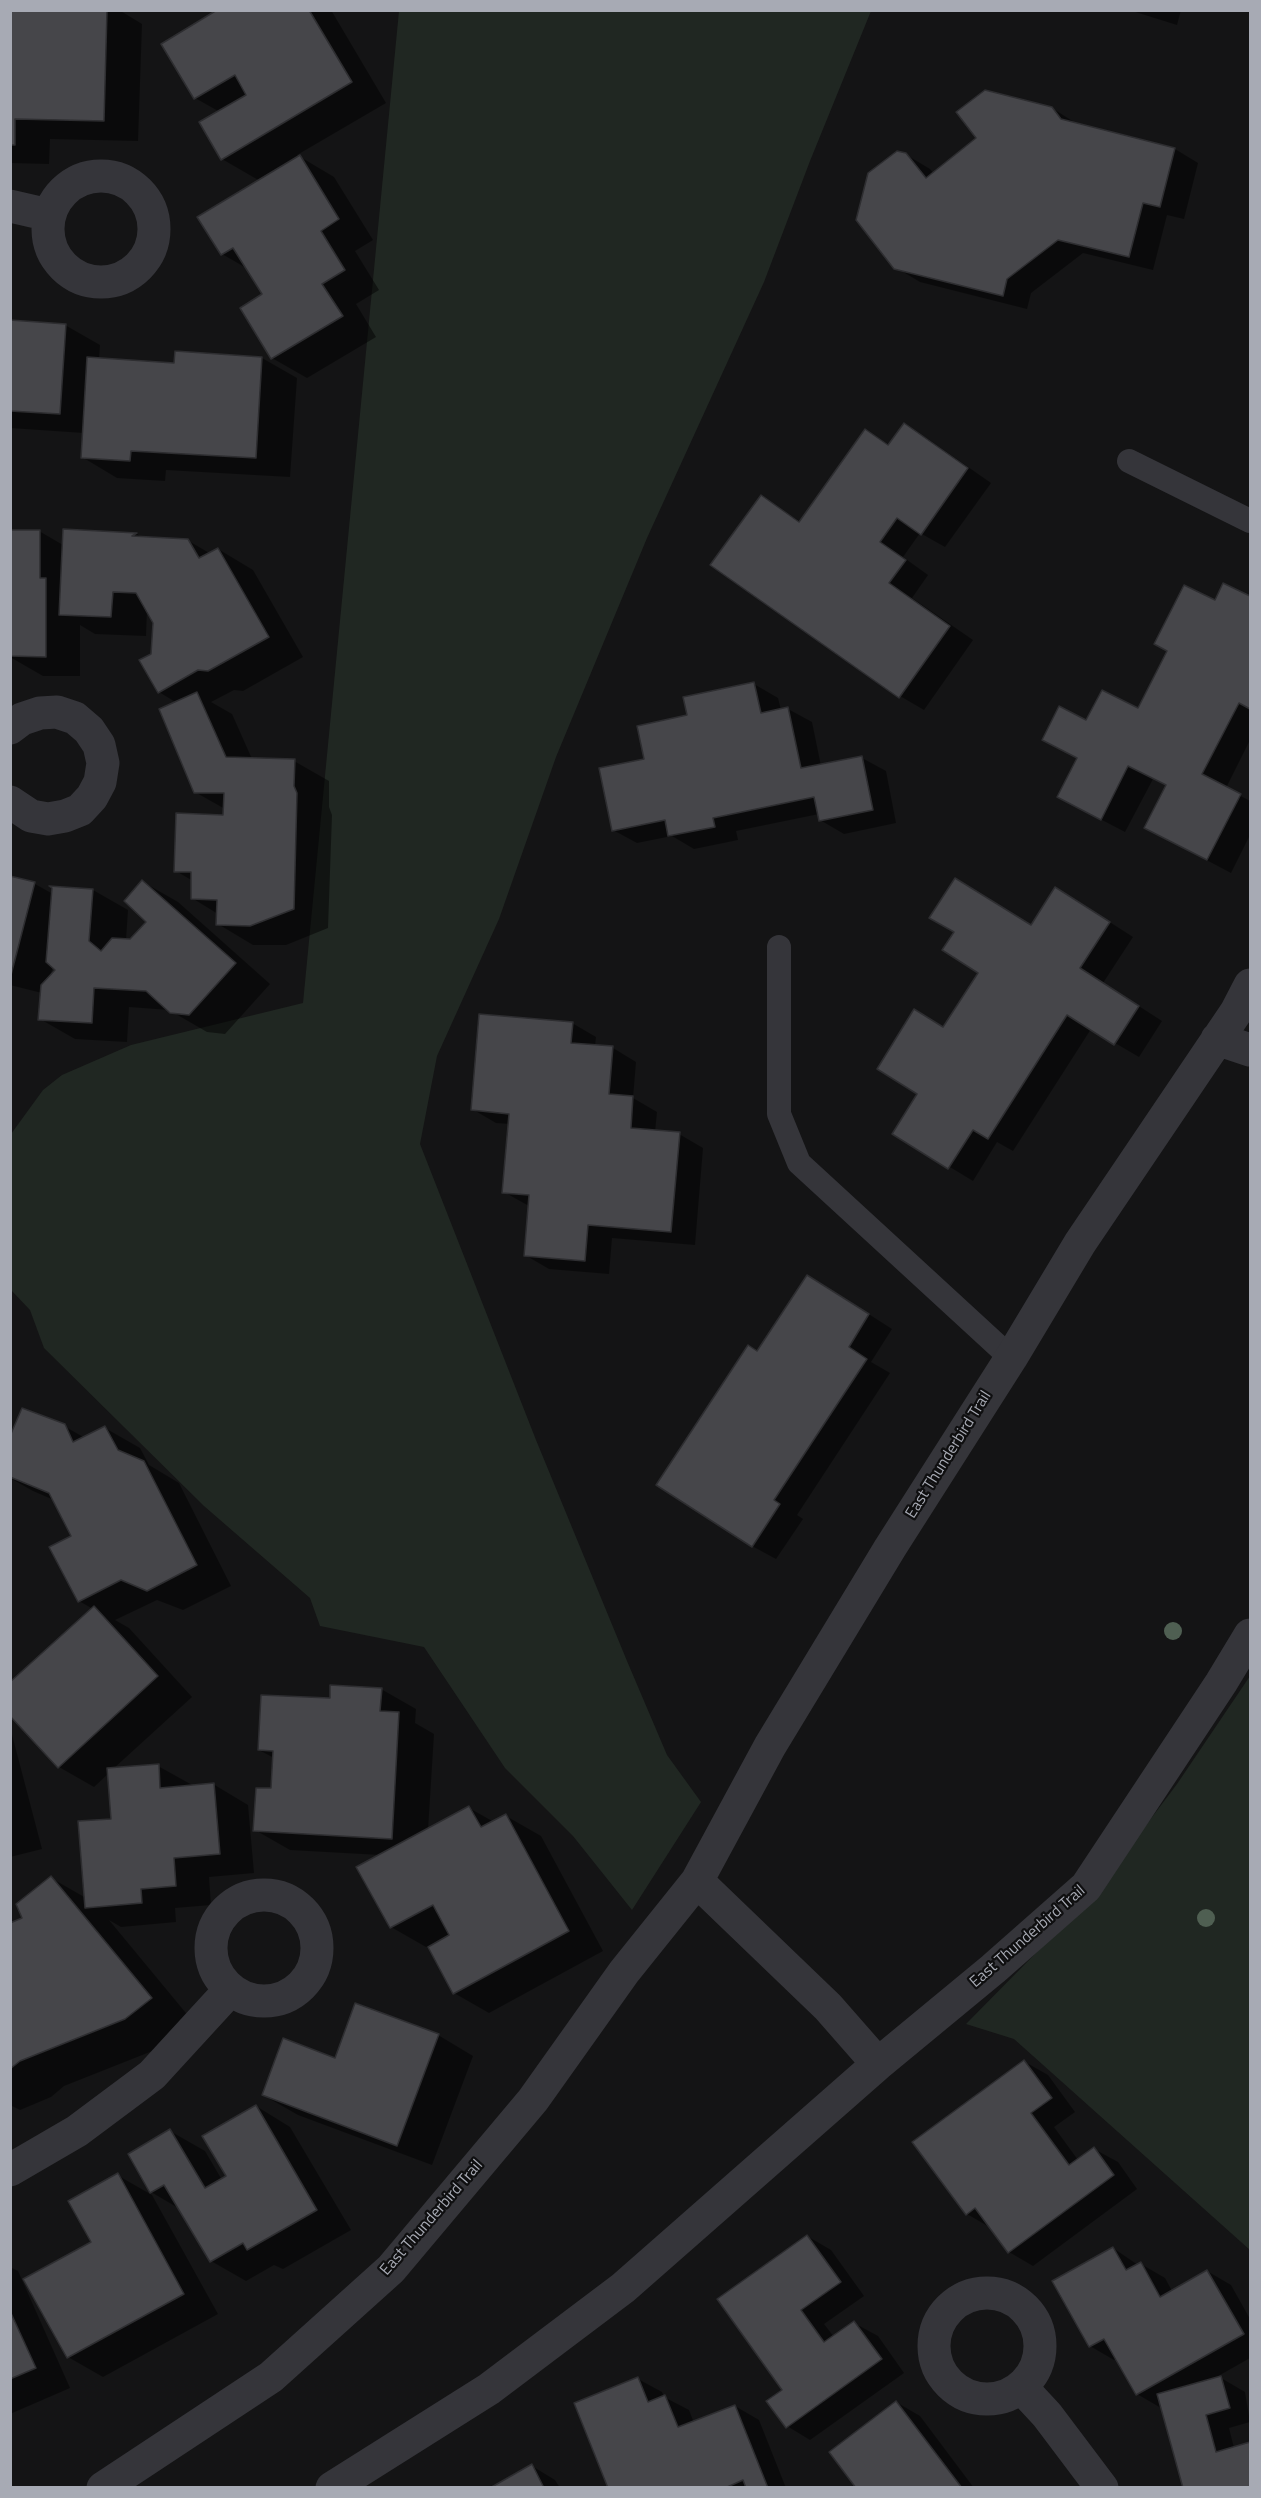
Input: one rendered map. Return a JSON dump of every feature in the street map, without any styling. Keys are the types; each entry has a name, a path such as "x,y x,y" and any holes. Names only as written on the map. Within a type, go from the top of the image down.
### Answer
{"street":[{"path":"10,206 49,215"},
{"path":"10,729 22,719 40,712 57,712 75,718 89,730 99,745 103,763 100,782 92,797 80,810 48,819 31,816 10,801"},
{"name":"East Thunderbird Trail","path":"103,2487 271,2377 391,2269 533,2100 624,1972 697,1881 770,1746 890,1548 1011,1358 1080,1243 1217,1040 1251,985"},
{"path":"1217,1040 1251,1050"},
{"name":"East Thunderbird Trail","path":"332,2487 489,2389 623,2288 878,2064 993,1969 1086,1887 1251,1635"},
{"path":"697,1881 828,2007 878,2064"},
{"path":"10,2170 77,2131 152,2075 230,1990"},
{"path":"1021,2387 1047,2415 1101,2487"},
{"path":"116,2487 139,2464"}],"lane":[{"path":"1129,461 1251,521"},
{"path":"779,947 779,1114 799,1163 1011,1358"}],"shaded area":[{"path":"399,11 871,11 764,282 647,538 556,757 499,919 437,1056 420,1144 536,1440 667,1755 701,1802 632,1910 573,1836 505,1768 424,1647 320,1626 310,1598 204,1506 44,1348 30,1310 11,1290 11,1134 43,1090 62,1075 131,1045 303,1003"},
{"path":"1250,1676 1250,2250 1014,2039 966,2024 1095,1893 1177,1784"}],"building":[{"path":"10,10 107,10 104,121 15,119 15,145 10,145"},
{"path":"217,10 309,10 352,82 221,160 199,122 246,95 235,75 194,99 161,44"},
{"path":"985,90 1052,107 1061,119 1175,148 1160,207 1143,203 1129,257 1058,240 1007,279 1003,296 894,269 856,220 868,173 897,151 906,153 926,178 976,138 956,112"},
{"path":"300,155 339,219 321,231 345,270 322,284 343,316 271,359 240,308 262,294 233,248 221,255 197,217"},
{"path":"10,320 66,324 60,414 10,411"},
{"path":"175,351 262,357 256,458 131,451 130,461 81,458 87,357 174,363"},
{"path":"904,423 968,468 921,535 897,518 880,542 906,560 889,583 950,626 899,698 710,565 761,495 799,522 865,429 888,445"},
{"path":"63,529 137,533 132,536 188,539 199,558 218,548 269,637 208,671 198,670 158,693 139,660 151,654 153,623 136,593 113,592 111,617 59,615"},
{"path":"10,530 40,530 40,578 46,578 46,657 10,656"},
{"path":"1223,583 1250,596 1250,709 1239,703 1202,774 1241,794 1207,860 1144,828 1166,785 1128,766 1101,820 1057,797 1077,758 1042,740 1059,706 1086,720 1102,690 1138,708 1167,651 1154,644 1184,585 1215,600"},
{"path":"754,682 761,713 788,707 801,768 862,756 873,810 819,821 814,797 713,818 715,827 668,836 665,820 612,831 599,768 644,759 637,726 687,715 683,697"},
{"path":"197,692 226,757 295,759 294,786 297,793 294,909 250,926 216,925 217,900 191,899 191,872 174,872 176,813 223,815 224,793 194,793 159,709"},
{"path":"10,876 35,882 11,975 10,975"},
{"path":"955,878 1031,925 1055,887 1110,922 1080,968 1139,1006 1114,1045 1067,1015 988,1139 973,1130 948,1169 892,1134 917,1094 877,1069 914,1009 943,1027 978,973 942,950 954,932 929,918"},
{"path":"142,880 236,963 189,1015 170,1013 146,991 94,988 92,1023 38,1020 41,985 55,970 46,962 52,888 49,886 93,889 89,941 101,951 112,938 130,939 146,922 124,901"},
{"path":"479,1014 573,1022 571,1043 613,1046 609,1094 633,1096 631,1128 680,1132 671,1232 588,1225 585,1261 524,1256 529,1195 502,1193 509,1114 471,1110"},
{"path":"807,1275 869,1314 849,1347 867,1359 774,1500 780,1504 752,1547 656,1485 748,1345 757,1351"},
{"path":"22,1408 65,1424 73,1442 105,1426 118,1450 144,1461 197,1565 147,1591 121,1580 78,1602 49,1547 71,1536 49,1493 10,1477 10,1436"},
{"path":"94,1606 158,1676 58,1768 10,1716 10,1682"},
{"path":"330,1685 382,1688 380,1711 399,1712 392,1839 253,1831 256,1788 271,1788 273,1751 258,1750 261,1695 330,1698"},
{"path":"159,1764 160,1788 214,1783 220,1854 174,1858 176,1886 141,1889 142,1903 85,1908 78,1821 111,1819 107,1768"},
{"path":"469,1806 481,1827 506,1814 569,1931 453,1994 428,1947 449,1935 433,1905 390,1928 356,1867"},
{"path":"51,1876 152,1998 125,2019 20,2061 10,2069 10,1923 22,1918 16,1904"},
{"path":"355,2003 439,2034 397,2146 262,2095 283,2038 335,2058"},
{"path":"1024,2060 1052,2098 1031,2113 1069,2165 1094,2147 1114,2175 1008,2253 975,2208 966,2215 912,2142"},
{"path":"256,2105 317,2210 247,2250 243,2243 210,2262 164,2185 150,2193 128,2154 170,2129 205,2188 226,2176 202,2136"},
{"path":"118,2173 184,2294 67,2358 23,2279 91,2242 68,2201"},
{"path":"807,2235 841,2282 801,2310 824,2342 854,2321 882,2359 786,2428 766,2401 782,2390 717,2299"},
{"path":"1113,2247 1126,2270 1141,2262 1160,2297 1207,2270 1244,2334 1136,2395 1104,2339 1089,2347 1052,2281"},
{"path":"10,2311 36,2368 10,2379"},
{"path":"1221,2376 1230,2408 1206,2415 1216,2452 1250,2442 1250,2488 1183,2488 1157,2394"},
{"path":"638,2377 648,2402 665,2395 678,2427 735,2405 768,2488 746,2488 743,2480 725,2488 608,2488 574,2403"},
{"path":"896,2401 962,2488 856,2488 829,2452"},
{"path":"532,2464 544,2488 490,2488"}]}
